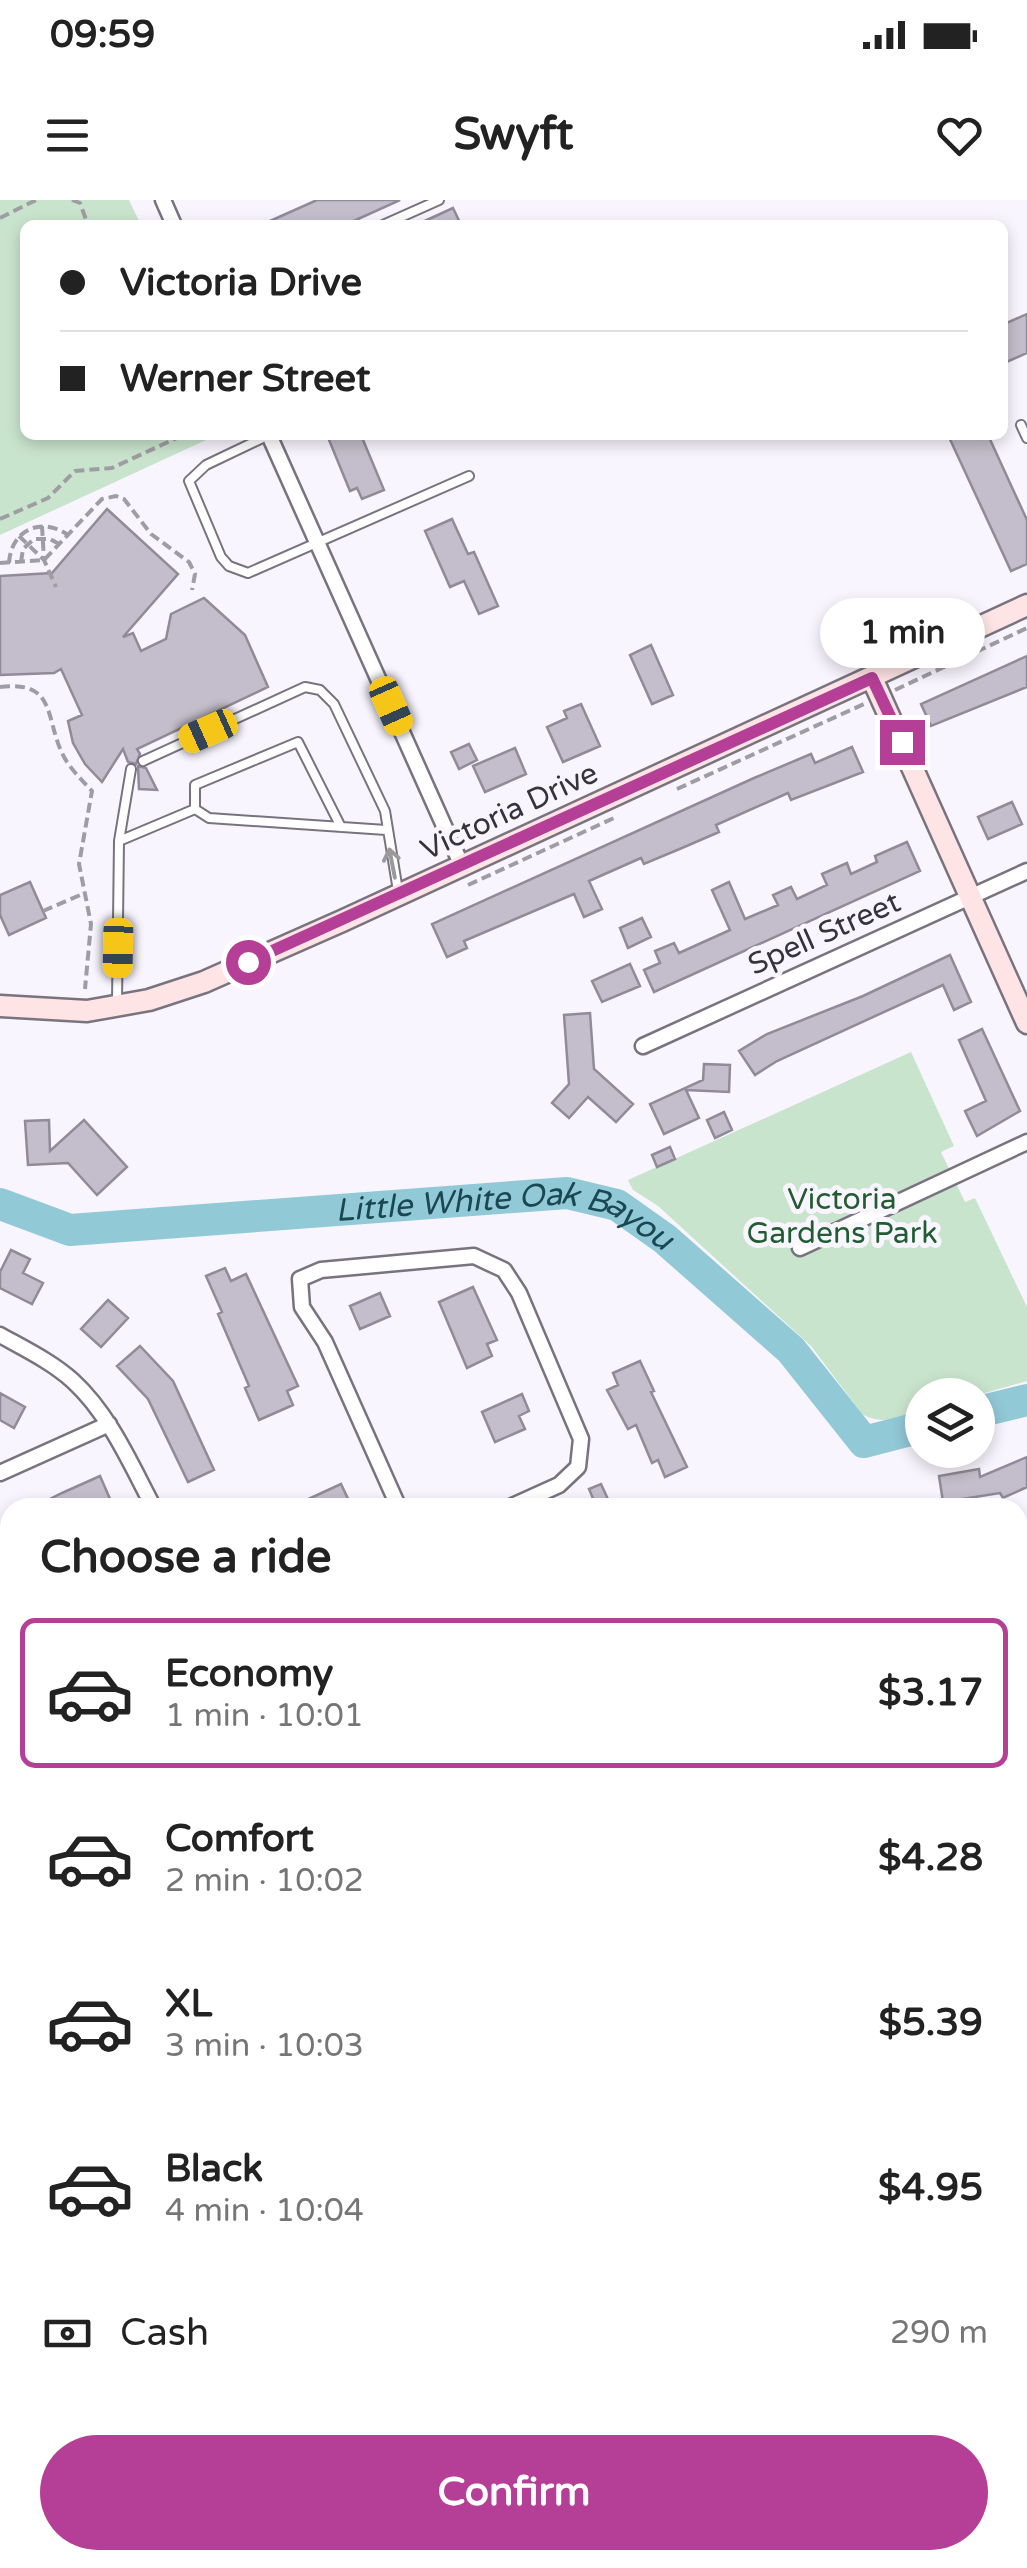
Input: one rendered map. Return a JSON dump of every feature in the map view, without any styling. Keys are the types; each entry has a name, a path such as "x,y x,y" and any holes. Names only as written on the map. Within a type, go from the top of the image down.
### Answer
{"street":[{"path":"271,440 462,866"},
{"name":"Victoria Drive","path":"0,1006 87,1011 149,1000 204,982 877,687 1027,605"},
{"path":"877,687 1027,1023"},
{"name":"Spell Street","path":"644,1046 1027,871"},
{"path":"800,1248 1027,1142"},
{"path":"395,1498 325,1342 302,1307 300,1279 321,1270 474,1256 504,1270 519,1293 581,1439 578,1467 559,1484 529,1498"},
{"path":"0,1335 42,1358 74,1382 108,1424 149,1498"},
{"path":"0,1473 108,1424"}],"lane":[{"path":"394,220 439,200"},
{"path":"1021,425 1027,438"},
{"path":"259,440 194,472 189,481 221,558 238,571 248,573 469,476"},
{"path":"143,761 305,687 320,690 334,704 385,811 398,896"},
{"path":"195,810 195,785 298,742 341,826"},
{"path":"118,1006 120,842 130,769"},
{"path":"195,810 209,818 386,830"},
{"path":"120,842 195,810"}],"path":[{"path":"0,218 36,200"},
{"path":"72,200 88,200"},
{"path":"80,203 86,220"},
{"path":"0,519 48,498 75,471 112,468 172,440"},
{"path":"0,563 44,560 102,499 122,498 151,534 190,562 195,574 192,590"},
{"path":"9,562 19,536 27,530 42,526 68,535"},
{"path":"42,526 44,560 56,587"},
{"path":"19,536 44,560"},
{"path":"21,562 27,544 42,538 58,544"},
{"path":"670,792 877,687 1027,628"},
{"path":"0,687 28,688 44,699 64,758 92,791 80,864 90,924 85,989"},
{"path":"455,891 619,816"},
{"path":"42,912 85,893"}],"green space":[{"path":"0,200 129,200 139,220 20,220 20,440 206,440 0,535"},
{"name":"Victoria Gardens Park","path":"911,1052 954,1146 941,1152 965,1202 975,1198 1027,1307 1027,1381 995,1390 995,1378 905,1378 905,1416 869,1418 811,1346 658,1206 633,1190 628,1180"}],"building":[{"path":"317,200 400,200 356,220 272,220"},
{"path":"453,208 459,220 427,220"},
{"path":"1027,314 1027,353 1008,361 1008,322"},
{"path":"329,440 363,440 384,490 362,499 357,488 350,491"},
{"path":"950,440 990,440 1027,520 1027,564 1011,571"},
{"path":"107,509 178,574 123,637 133,633 141,651 166,639 171,614 204,598 245,635 268,687 137,749 140,754 136,764 128,762 123,749 102,782 73,743 68,721 82,715 61,669 54,673 0,675 0,576 52,573"},
{"path":"452,519 468,554 474,552 498,606 479,614 464,581 450,587 425,531"},
{"path":"651,645 673,695 652,704 630,655"},
{"path":"1027,656 1027,687 931,726 921,704"},
{"path":"581,704 600,746 563,762 547,727 567,718 564,711"},
{"path":"469,744 477,760 459,769 451,752"},
{"path":"852,747 863,772 791,800 788,793 716,825 719,832 644,864 641,858 589,881 602,909 584,917 574,894 464,941 467,948 447,957 432,924 754,778 811,754 815,763"},
{"path":"515,748 526,774 485,792 473,766"},
{"path":"138,766 146,768 157,790 139,789"},
{"path":"1012,802 1022,824 988,839 978,817"},
{"path":"907,842 920,871 654,992 644,970 660,963 655,951 674,943 679,953 730,930 712,890 729,882 745,919 778,905 773,895 791,887 797,899 827,885 822,874 847,863 851,874 877,862 875,856"},
{"path":"30,882 46,918 9,935 0,915 0,895"},
{"path":"642,918 651,937 628,948 620,928"},
{"path":"950,955 971,1002 954,1010 943,985 777,1061 755,1075 739,1051 767,1034 863,996"},
{"path":"630,964 640,986 602,1002 592,981"},
{"path":"590,1013 594,1069 633,1104 616,1122 588,1097 569,1118 552,1103 569,1084 564,1015"},
{"path":"982,1029 1020,1111 977,1136 965,1111 986,1101 959,1040"},
{"path":"704,1064 730,1065 729,1092 686,1090 699,1118 664,1134 650,1104 703,1080"},
{"path":"724,1112 732,1130 715,1138 707,1120"},
{"path":"49,1120 50,1151 84,1120 127,1167 97,1195 68,1163 28,1165 25,1121"},
{"path":"670,1147 675,1159 657,1167 652,1155"},
{"path":"11,1250 30,1259 23,1273 43,1283 32,1304 0,1288 0,1272"},
{"path":"225,1268 231,1281 246,1274 298,1386 287,1391 293,1405 259,1420 206,1276"},
{"path":"473,1287 497,1340 487,1344 492,1356 467,1368 439,1302"},
{"path":"380,1293 390,1316 360,1329 350,1306"},
{"path":"108,1300 128,1318 101,1347 81,1329"},
{"path":"140,1346 173,1381 214,1470 188,1482 148,1399 117,1366"},
{"path":"640,1361 687,1467 665,1477 658,1460 652,1463 636,1425 628,1429 607,1390 618,1385 613,1373"},
{"path":"0,1393 25,1407 14,1428 0,1420"},
{"path":"522,1394 529,1411 519,1416 525,1429 495,1442 482,1412"},
{"path":"1027,1457 1027,1487 1003,1498 1000,1493 942,1498 939,1476 979,1469 980,1477"},
{"path":"100,1476 110,1498 52,1498"},
{"path":"341,1484 348,1498 311,1498"},
{"path":"601,1484 607,1498 593,1498 589,1489"}],"waterway":[{"name":"Little White Oak Bayou","path":"0,1204 70,1230 567,1193 617,1205 665,1239 791,1350 864,1442 905,1431"},
{"name":"Little White Oak Bayou","path":"995,1408 1027,1400"}],"route":[{"path":"248,962 872,678 902,742"}]}
